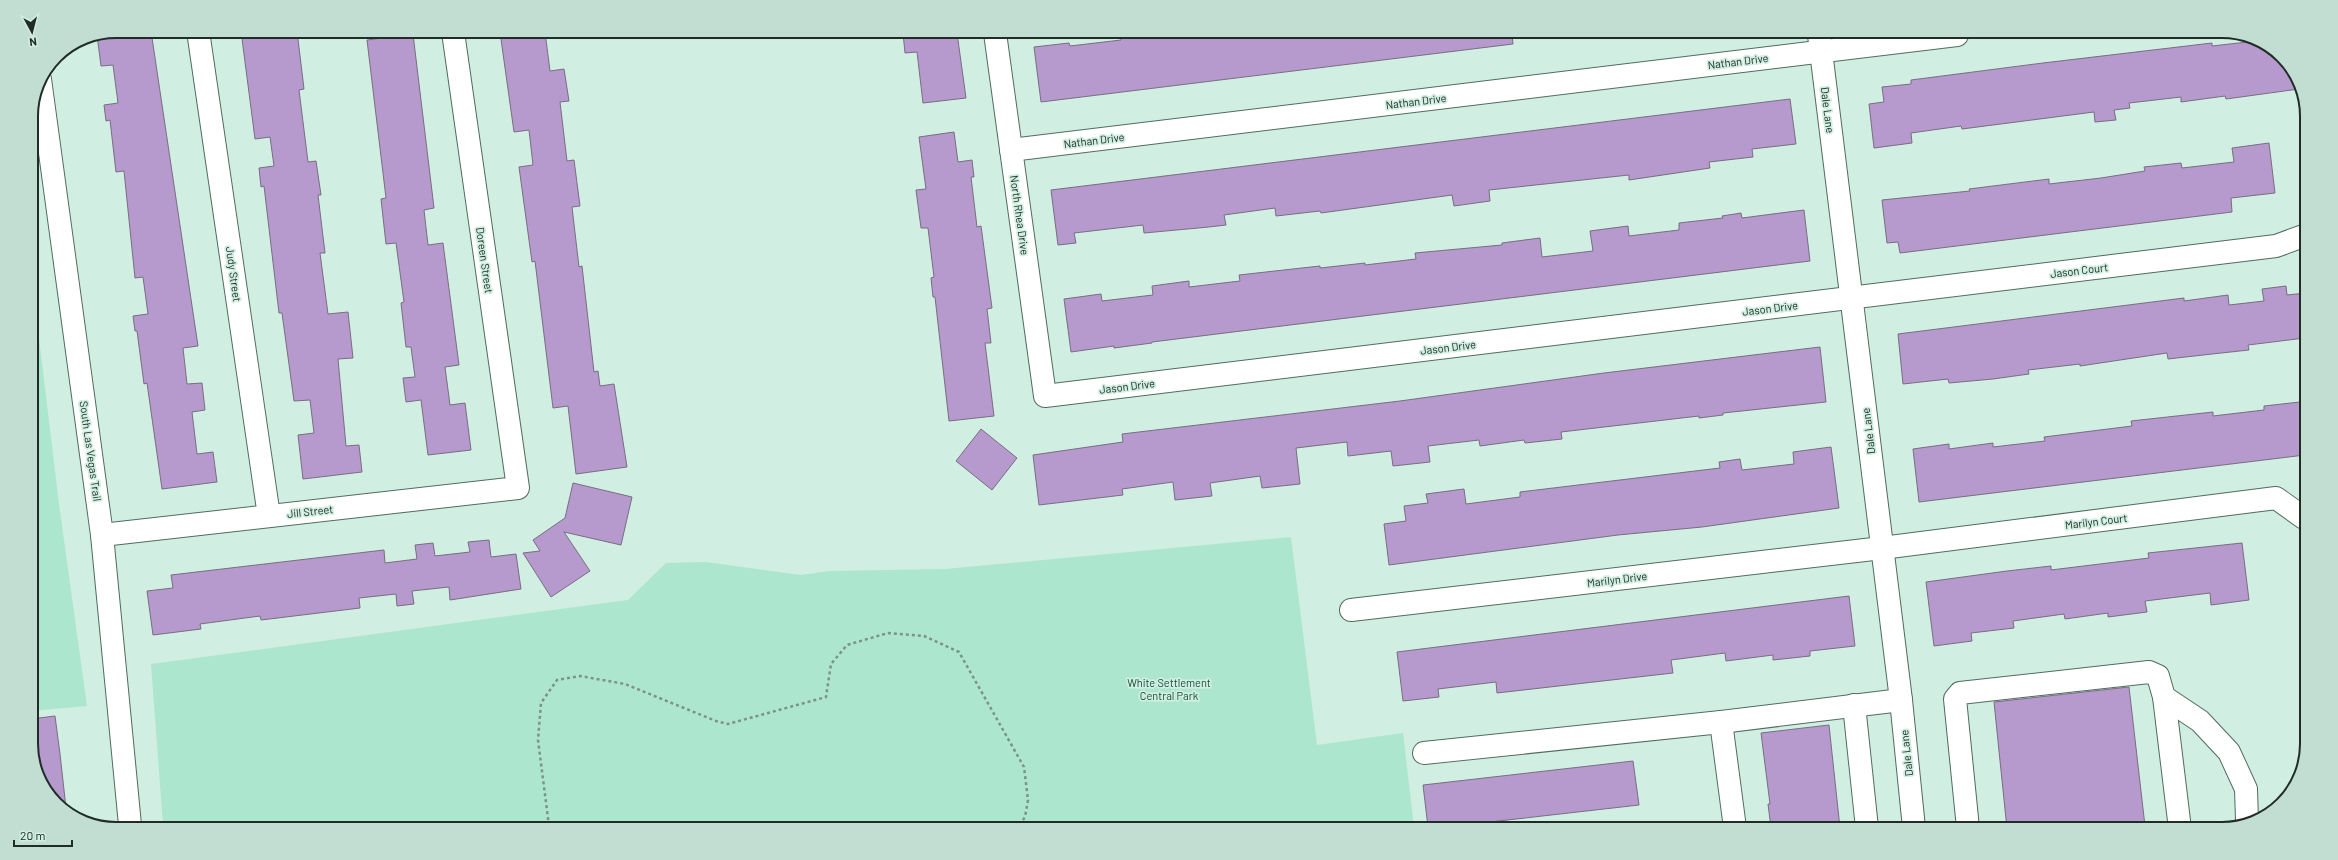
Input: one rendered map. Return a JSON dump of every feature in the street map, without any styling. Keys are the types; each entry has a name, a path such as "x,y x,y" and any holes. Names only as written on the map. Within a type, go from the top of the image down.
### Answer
{"street":[{"name":"Judy Street","path":"199,38 269,516"},
{"name":"Doreen Street","path":"454,38 518,488"},
{"name":"North Rhea Drive","path":"996,38 1045,396"},
{"name":"Nathan Drive","path":"1011,150 1820,43 1906,38"},
{"name":"Dale Lane","path":"1820,43 1901,700 1913,822"},
{"name":"South Las Vegas Trail","path":"42,93 102,535 130,822"},
{"name":"Jason Court","path":"1851,298 2276,246 2300,237"},
{"name":"Jason Drive","path":"1045,396 1851,298"},
{"name":"Jill Street","path":"102,535 518,488"},
{"name":"Marilyn Court","path":"1882,548 2276,498 2300,515"},
{"name":"Marilyn Drive","path":"1351,610 1882,548"},
{"path":"1967,822 1955,699 1960,693 2150,672 2158,676 2164,697 2179,822"},
{"path":"2164,697 2200,720 2229,752 2246,789 2247,818"},
{"path":"1424,753 1721,722 1901,700"},
{"path":"1854,705 1866,822"},
{"path":"1721,722 1734,822"}],"path":[{"path":"549,822 538,740 541,703 557,680 580,676 625,684 716,721 728,724 826,697 831,664 847,645 888,633 924,636 959,652 1024,767 1028,800 1025,817 1022,822"}],"green space":[{"path":"38,330 59,504 87,706 38,710"},
{"name":"White Settlement Central Park","path":"1291,537 1317,745 1403,733 1413,822 163,822 151,664 628,600 666,563 706,562 801,575 830,571 945,569"}],"building":[{"path":"111,38 152,38 198,346 183,348 187,384 202,383 205,410 192,412 197,454 213,452 217,482 162,489 147,383 144,384 137,331 135,331 133,316 148,314 143,277 135,278 124,171 116,172 110,120 106,121 104,105 118,103 113,65 101,66 98,41"},
{"path":"242,38 298,38 304,89 299,90 308,162 316,161 321,195 318,195 325,253 320,253 328,314 348,312 353,358 338,359 346,446 359,445 362,472 303,479 298,435 314,433 310,400 294,401 282,313 279,313 264,186 261,187 259,168 274,166 270,137 255,139"},
{"path":"382,38 413,38 434,208 424,210 428,245 443,243 459,365 445,367 450,405 465,403 471,450 428,455 421,400 406,402 403,378 415,377 411,347 406,347 401,303 404,302 396,243 386,244 381,199 386,198 367,40"},
{"path":"501,38 546,38 550,71 564,69 569,101 560,102 567,161 574,160 580,206 572,207 579,267 582,266 594,372 598,371 600,386 614,384 627,467 576,474 568,406 553,408 535,261 532,262 519,167 533,165 529,130 514,132"},
{"path":"904,38 958,38 966,98 923,103 917,52 905,53"},
{"path":"1121,38 1512,38 1513,44 1041,102 1034,47 1069,43 1070,46 1121,40"},
{"path":"2247,42 2256,46 2277,61 2284,69 2295,90 2226,99 2225,96 2181,102 2181,97 2129,103 2130,108 2114,110 2116,120 2095,122 2094,112 1962,129 1961,126 1911,133 1912,143 1874,148 1869,104 1884,102 1882,87 1911,84 1911,80 2043,63 2212,43 2212,46"},
{"path":"1790,99 1796,144 1752,149 1753,157 1709,162 1710,168 1629,180 1629,175 1489,190 1490,201 1454,206 1452,195 1321,213 1320,211 1276,216 1275,208 1224,215 1226,225 1144,233 1143,225 1074,233 1076,243 1058,245 1051,190"},
{"path":"954,132 958,162 972,160 974,177 971,177 977,227 981,226 992,308 987,309 991,343 985,343 994,416 949,421 935,297 933,297 931,278 934,277 928,228 921,228 916,190 926,189 919,137"},
{"path":"2269,143 2275,193 2231,198 2232,212 1900,253 1898,242 1887,243 1882,200 1970,191 1969,189 2049,179 2049,184 2101,178 2145,171 2144,167 2181,163 2182,168 2234,162 2232,148"},
{"path":"1804,210 1810,261 1152,342 1114,348 1114,346 1071,352 1064,299 1101,294 1102,301 1153,295 1152,286 1189,281 1189,287 1240,281 1239,275 1320,266 1320,268 1365,263 1365,265 1416,259 1415,253 1502,245 1502,243 1540,238 1542,257 1593,251 1590,231 1628,226 1629,236 1679,230 1679,223 1723,218 1722,216 1741,213 1742,218"},
{"path":"2286,286 2287,295 2300,294 2300,339 2248,345 2249,350 2168,359 2167,353 2080,366 2080,364 2028,370 2029,374 1993,379 1949,383 1948,379 1903,384 1898,334 2184,298 2184,301 2228,295 2229,305 2264,301 2262,289"},
{"path":"1820,347 1826,402 1723,413 1723,415 1699,418 1699,416 1561,432 1562,439 1525,443 1524,440 1480,446 1479,440 1428,446 1430,462 1393,466 1391,451 1348,456 1347,442 1296,448 1300,484 1262,488 1260,476 1210,483 1212,496 1175,500 1173,482 1122,489 1123,495 1039,505 1033,455 1123,442 1122,434 1400,401 1604,373"},
{"path":"2300,402 2300,456 1919,502 1913,449 1949,444 1949,449 1993,443 1993,447 2045,441 2044,437 2132,426 2131,421 2213,412 2213,416 2264,410 2264,406"},
{"path":"981,429 1017,458 992,490 956,461"},
{"path":"1831,447 1839,508 1702,527 1618,535 1389,565 1384,524 1406,521 1404,506 1428,503 1426,494 1464,489 1466,504 1520,497 1520,492 1720,468 1719,462 1740,459 1742,470 1794,464 1793,452"},
{"path":"573,483 632,497 621,545 564,532 590,571 551,597 523,553 540,551 533,540 565,518"},
{"path":"489,540 491,557 516,554 521,589 450,600 449,587 412,591 414,604 397,606 396,594 359,598 360,608 261,620 260,616 200,624 201,629 153,635 147,591 173,588 171,575 384,550 385,563 417,559 415,545 433,543 435,556 470,552 468,542"},
{"path":"2242,543 2249,600 2211,605 2210,593 2145,601 2147,612 2108,617 2108,613 2065,619 2064,614 2013,621 2014,628 1971,633 1972,641 1934,646 1926,582 2051,566 2051,570 2149,558 2148,553"},
{"path":"1849,596 1855,646 1810,651 1810,656 1773,660 1773,655 1726,661 1725,653 1671,660 1673,673 1497,693 1496,682 1438,689 1439,697 1403,701 1397,652"},
{"path":"2129,687 2145,822 2006,822 1994,702"},
{"path":"55,716 65,803 54,791 44,774 38,749 38,718"},
{"path":"1829,725 1839,822 1770,822 1768,804 1770,804 1761,733"},
{"path":"1633,761 1639,805 1490,822 1427,822 1423,785"}]}
